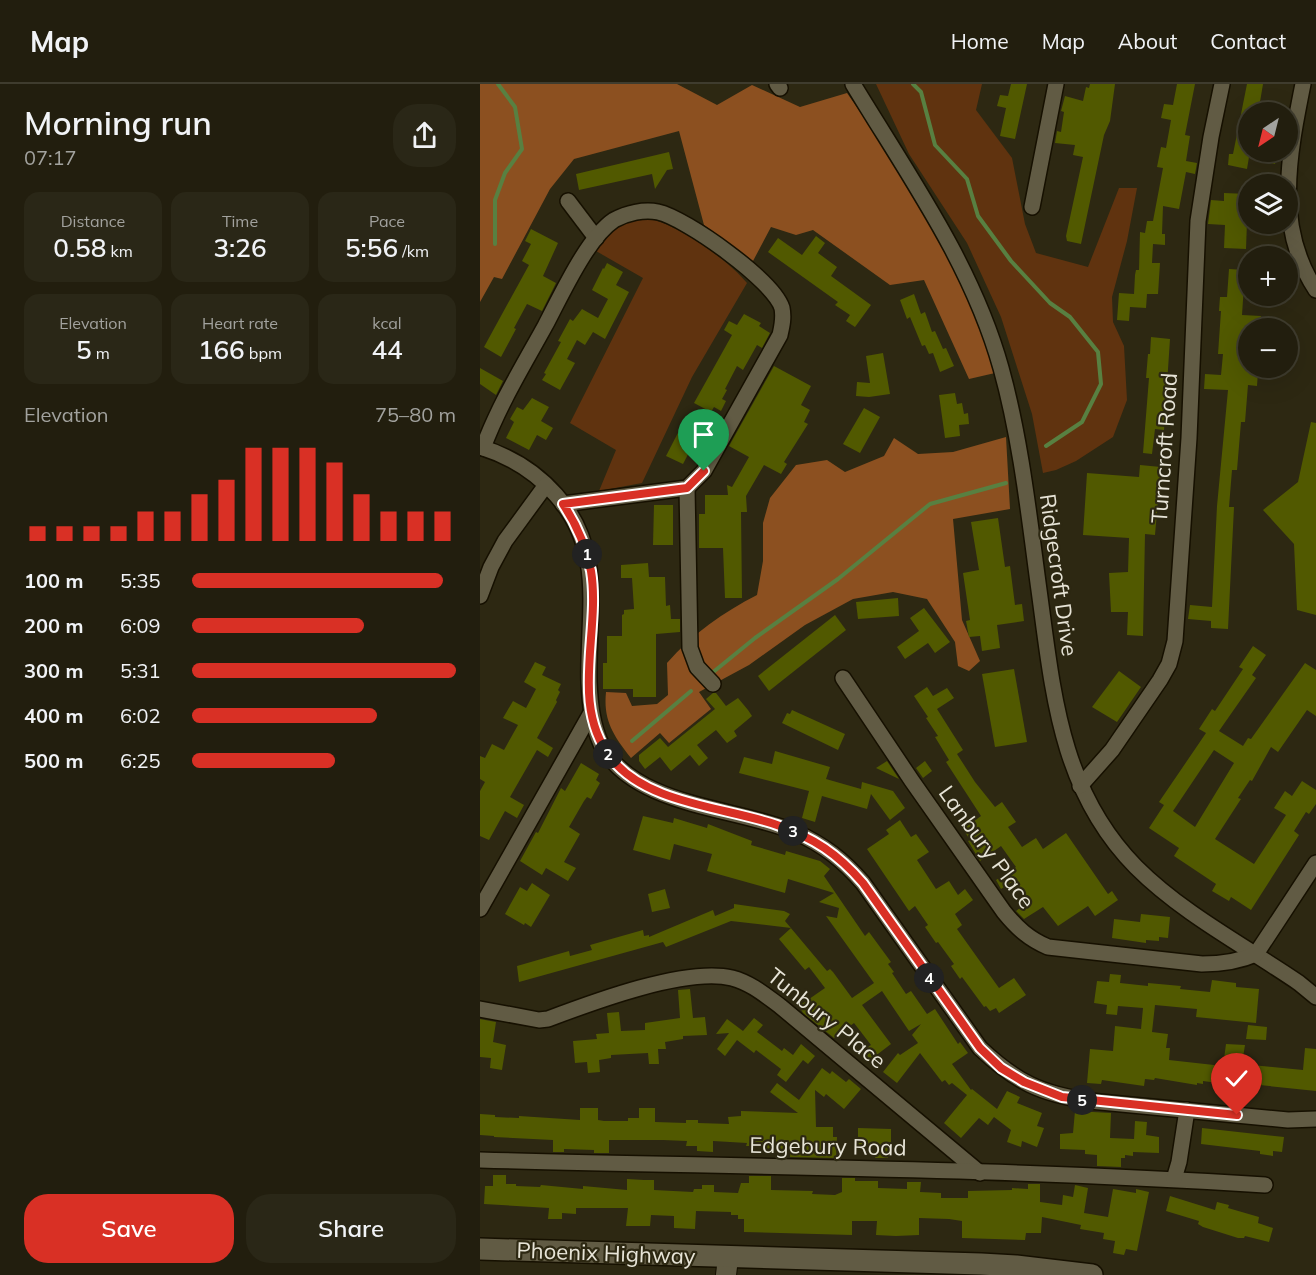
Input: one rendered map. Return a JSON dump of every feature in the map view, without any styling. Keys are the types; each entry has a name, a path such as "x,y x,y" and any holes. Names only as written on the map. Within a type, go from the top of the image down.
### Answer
{"main road":[{"name":"Phoenix Highway","path":"480,1249 727,1266 1004,1265 1092,1275"}],"street":[{"name":"Ridgecroft Drive","path":"853,84 963,268 985,319 1015,428 1050,673 1060,725 1080,786 1114,842 1137,868 1176,901 1257,954 1316,997"},
{"path":"1032,207 1056,84"},
{"name":"Turncroft Road","path":"1080,786 1112,750 1160,680 1169,664 1175,642 1190,438 1198,221 1222,84"},
{"path":"1303,84 1289,164 1287,198 1296,251 1316,290"},
{"path":"568,201 596,238"},
{"path":"563,504 687,488 709,462 780,335 783,320 781,307 771,291 740,261 673,218 658,212 630,213 614,220 596,238 564,290 496,416 482,447 498,452 534,474 563,504 579,531 591,572 589,670 591,713 601,744 624,773 657,791 776,825 830,850 863,883 980,1048 1001,1068 1024,1082 1062,1097 1288,1120 1316,1119"},
{"path":"480,596 491,567 505,541 546,485"},
{"path":"687,488 690,648 698,667 713,684"},
{"name":"Lanbury Place","path":"843,678 982,883 1015,925 1033,941 1048,947 1067,950 1202,964 1236,962 1257,954"},
{"path":"480,909 591,713"},
{"path":"1257,954 1316,863"},
{"name":"Tunbury Place","path":"480,1009 539,1020 548,1019 629,991 672,981 710,976 731,978 748,984 780,1006 980,1173"},
{"path":"1174,1179 1187,1110"},
{"name":"Edgebury Road","path":"480,1160 1174,1179 1265,1185"}],"shaded area":[{"path":"480,84 677,84 717,105 752,85 800,107 847,93 929,220 972,301 995,373 969,379 924,280 890,285 813,230 796,235 771,227 753,261 704,225 679,131 574,159 550,189 502,279 494,277 480,302"},
{"path":"876,84 982,84 976,110 1012,158 1025,224 1036,253 1088,267 1119,188 1137,188 1127,241 1112,297 1113,322 1124,346 1127,400 1113,437 1076,461 1043,473 1032,414 1001,317 967,243 909,154"},
{"path":"632,218 651,219 689,236 728,264 747,283 692,377 642,483 599,491 616,450 570,423 643,278 596,251 611,232"},
{"path":"1006,437 1010,509 953,519 962,620 980,661 969,671 958,666 955,642 927,599 893,592 853,599 805,625 749,665 699,692 711,709 669,743 660,733 631,758 611,728 606,711 606,692 626,693 632,706 657,704 668,695 667,663 709,624 757,595 763,561 763,523 770,498 796,465 827,460 845,472 884,456 894,438 918,454 953,452"}],"building":[{"path":"1011,84 1027,84 1015,139 1000,136 1006,108 997,106 1000,95 1008,96"},
{"path":"1090,84 1115,84 1110,121 1104,135 1081,244 1067,241 1066,236 1083,157 1073,155 1075,145 1055,143 1057,131 1061,132 1064,112 1061,111 1065,96 1083,101 1086,87 1089,88"},
{"path":"1177,84 1195,84 1185,135 1190,136 1186,161 1197,163 1195,174 1186,172 1179,209 1163,206 1162,234 1165,234 1165,245 1153,244 1152,263 1160,263 1158,294 1147,294 1146,308 1130,307 1129,321 1117,320 1119,293 1134,294 1136,270 1139,270 1140,232 1145,233 1147,221 1153,221 1163,168 1157,167 1161,147 1166,148 1171,120 1161,118 1164,104 1173,105"},
{"path":"1247,84 1263,84 1260,102 1243,102"},
{"path":"1238,129 1238,162 1248,162 1247,169 1228,165 1229,154 1233,154"},
{"path":"669,152 673,169 667,170 655,189 652,174 579,190 576,174"},
{"path":"1224,193 1238,194 1238,234 1247,234 1246,246 1238,246 1238,249 1224,248 1225,225 1208,224 1211,200 1224,201"},
{"path":"531,229 558,243 543,276 556,283 542,311 527,304 501,357 484,347 529,265 522,261 531,244 525,241"},
{"path":"816,236 825,243 818,253 837,267 831,276 871,305 855,327 846,321 850,315 835,305 838,302 768,252 778,238 802,255"},
{"path":"607,263 623,272 616,285 629,292 605,339 593,332 585,345 577,340 567,359 575,363 560,390 542,380 546,374 544,373 561,342 558,341 570,319 573,321 582,309 598,318 608,299 592,290"},
{"path":"1229,269 1238,270 1238,306 1243,306 1242,315 1261,316 1261,318 1238,318 1238,378 1258,378 1257,386 1248,385 1245,422 1241,422 1237,470 1232,470 1229,507 1234,507 1228,629 1211,628 1211,621 1188,619 1190,605 1212,607 1217,506 1228,390 1204,389 1205,374 1221,375 1223,354 1218,354 1220,297 1227,297"},
{"path":"914,294 921,314 925,312 932,332 935,331 943,349 946,348 954,366 940,372 933,353 929,354 925,345 922,346 910,317 907,319 900,300"},
{"path":"744,314 761,323 759,326 770,333 762,348 757,345 743,370 737,366 725,389 727,390 722,399 726,401 721,411 714,407 711,412 694,403 732,335 724,330 729,321 737,325"},
{"path":"1151,337 1170,339 1164,430 1155,429 1152,454 1143,453 1149,378 1146,378"},
{"path":"883,353 890,394 856,396 857,382 870,383 866,356"},
{"path":"774,366 811,386 801,405 810,410 804,422 808,424 784,462 787,464 781,474 764,465 746,496 747,512 741,512 742,598 725,598 723,548 699,548 699,514 705,514 705,495 728,495 727,485 732,487 749,457 729,446"},
{"path":"480,368 503,381 496,395 480,384"},
{"path":"955,393 957,404 962,403 964,414 968,413 969,424 959,425 960,436 945,438 939,395"},
{"path":"532,398 549,407 541,421 553,428 546,440 537,435 529,450 506,438 514,422 510,419 517,407 523,410"},
{"path":"864,408 880,417 860,453 843,444"},
{"path":"1311,422 1316,423 1316,615 1297,610 1294,544 1263,510 1298,482"},
{"path":"682,425 699,433 683,464 666,456"},
{"path":"1140,465 1161,467 1155,535 1145,534 1143,636 1127,635 1128,612 1111,612 1109,573 1128,572 1129,538 1083,535 1087,473 1139,477"},
{"path":"654,505 673,505 673,545 653,545"},
{"path":"998,518 1005,567 1010,566 1015,605 1022,604 1024,621 997,625 1000,648 982,651 980,636 969,637 966,621 970,620 963,573 979,570 971,522"},
{"path":"648,563 649,577 665,577 666,606 670,605 671,619 680,619 680,632 656,634 656,697 633,697 633,689 603,689 603,663 607,663 607,636 622,636 624,610 634,609 632,578 621,578 621,565"},
{"path":"898,598 899,616 858,619 856,602"},
{"path":"924,608 950,642 935,653 928,643 905,659 897,647 919,631 910,618"},
{"path":"835,615 846,630 769,691 758,676"},
{"path":"1253,646 1266,655 1252,675 1256,678 1219,731 1243,746 1248,738 1251,739 1305,663 1316,670 1316,716 1307,710 1278,752 1271,747 1215,839 1254,864 1286,815 1274,808 1285,791 1292,796 1302,781 1316,790 1316,804 1309,814 1306,812 1294,831 1299,835 1251,910 1231,897 1229,901 1212,891 1216,884 1174,856 1179,848 1149,828 1164,805 1159,802 1206,733 1199,729 1212,709 1215,711 1243,669 1239,667","holes":["1214,750 1234,763 1195,827 1173,811"]},
{"path":"535,662 546,667 542,675 561,684 557,702 537,738 553,748 548,757 537,750 510,797 524,805 517,818 505,811 489,840 480,836 480,791 485,782 480,779 480,756 485,758 492,744 504,750 518,725 503,718 513,701 526,708 536,689 524,682"},
{"path":"1014,669 1027,742 995,747 982,674"},
{"path":"1119,671 1141,687 1117,722 1092,707"},
{"path":"927,687 933,696 947,688 954,698 937,709 963,750 957,754 995,807 1002,802 1016,822 1008,827 1022,847 1036,838 1043,849 1066,833 1108,894 1112,891 1118,900 1095,916 1088,906 1058,926 1043,907 1024,919 1016,911 1029,901 1015,880 1001,889 996,880 1016,867 1001,846 980,861 963,829 981,816 946,762 949,760 935,737 938,736 914,696"},
{"path":"716,693 726,706 738,698 752,716 734,731 737,736 727,743 716,730 697,745 708,758 699,766 690,755 671,771 660,757 645,769 639,761 639,755 660,738 668,747 715,709 706,699"},
{"path":"792,710 845,734 838,750 782,723 787,713 790,714"},
{"path":"775,751 830,767 826,779 861,789 862,782 893,791 905,808 890,820 871,794 867,809 822,796 815,822 802,818 809,791 739,773 744,757 772,764"},
{"path":"887,761 899,779 876,768"},
{"path":"925,761 932,771 923,778 916,768"},
{"path":"581,763 599,774 596,780 600,783 591,799 587,797 584,801 569,827 580,834 564,862 576,868 568,881 546,868 542,875 520,861 536,832 538,833 561,788 565,791"},
{"path":"643,816 673,823 674,818 707,828 708,824 752,841 751,845 785,855 786,851 820,861 830,869 824,876 865,936 869,932 891,962 888,964 894,972 892,973 906,994 911,991 927,1014 935,1009 958,1044 960,1042 968,1053 952,1064 971,1090 997,1109 1007,1091 1020,1097 1017,1103 1042,1113 1037,1126 1044,1128 1037,1147 1022,1141 1021,1147 1007,1142 1011,1130 994,1117 988,1125 979,1118 961,1138 944,1123 967,1095 952,1083 949,1085 945,1080 942,1082 920,1053 897,1083 883,1072 898,1053 900,1055 918,1043 912,1035 921,1024 909,1031 882,991 862,1005 891,1044 870,1060 863,1050 871,1045 854,1023 834,1038 803,1013 799,1006 825,988 809,967 805,970 779,939 791,928 827,971 830,969 833,972 852,998 874,983 826,916 837,918 839,908 819,902 834,893 788,879 785,893 707,871 712,854 674,844 670,860 633,850"},
{"path":"900,820 911,837 916,834 929,852 917,860 936,889 949,881 958,895 965,889 973,900 955,914 962,925 957,929 999,988 1014,978 1026,995 999,1013 996,1008 990,1011 986,1006 984,1007 962,977 960,979 951,966 954,964 925,927 928,925 915,906 909,911 867,849 889,834 886,830"},
{"path":"532,883 550,895 531,927 505,914 520,887 527,891"},
{"path":"665,889 670,908 652,912 648,894"},
{"path":"734,904 784,911 790,914 785,921 791,928 731,921 666,947 663,942 519,982 517,966 569,951 570,956 592,950 590,945 643,930 644,936 649,935 649,937 713,910 715,916 734,908"},
{"path":"1141,914 1170,917 1168,938 1159,937 1159,941 1146,940 1146,943 1112,938 1114,919 1140,922"},
{"path":"1110,974 1121,975 1120,983 1148,986 1148,983 1181,986 1180,989 1210,992 1212,980 1236,983 1236,987 1259,989 1256,1023 1196,1017 1197,1009 1155,1005 1152,1032 1168,1034 1166,1048 1170,1048 1169,1060 1223,1066 1226,1044 1245,1045 1242,1064 1303,1070 1305,1048 1316,1049 1316,1091 1240,1083 1239,1086 1203,1081 1203,1084 1197,1083 1197,1085 1155,1078 1154,1080 1145,1079 1144,1086 1102,1080 1101,1084 1087,1083 1090,1049 1113,1051 1115,1026 1141,1029 1143,1008 1118,1006 1117,1015 1106,1014 1107,1005 1094,1003 1097,981 1109,982"},
{"path":"690,989 693,1018 705,1017 707,1035 683,1036 683,1039 665,1042 666,1049 658,1049 659,1064 649,1064 648,1053 611,1055 611,1058 599,1060 600,1072 588,1073 587,1062 575,1063 573,1041 597,1039 596,1034 609,1033 607,1013 619,1012 621,1031 645,1030 645,1023 680,1018 678,990"},
{"path":"754,1018 763,1025 757,1032 782,1051 784,1048 793,1055 801,1044 815,1056 808,1064 803,1060 786,1082 777,1075 781,1069 756,1050 754,1053 737,1040 725,1056 717,1049 729,1033 716,1034 727,1019 743,1031"},
{"path":"480,1019 496,1022 493,1042 506,1045 502,1070 490,1068 491,1058 480,1057"},
{"path":"1248,1025 1267,1027 1266,1040 1246,1039"},
{"path":"822,1068 830,1074 832,1071 846,1082 849,1079 861,1089 844,1109 826,1094 824,1097 815,1090 816,1127 833,1127 833,1137 837,1137 836,1158 790,1157 791,1149 757,1148 757,1146 746,1146 747,1143 713,1141 713,1152 697,1151 697,1146 686,1146 687,1141 609,1140 609,1153 564,1149 564,1152 553,1152 553,1140 480,1135 480,1114 495,1115 495,1117 519,1118 519,1116 580,1120 580,1108 598,1108 598,1120 628,1121 628,1118 639,1118 639,1108 655,1108 655,1122 686,1123 686,1120 698,1120 698,1123 729,1124 728,1117 741,1116 741,1111 798,1113 770,1092 777,1083 799,1100"},
{"path":"1075,1111 1111,1113 1110,1138 1134,1139 1135,1121 1147,1122 1146,1135 1159,1137 1159,1153 1133,1152 1133,1156 1125,1155 1125,1158 1121,1158 1121,1167 1097,1166 1097,1155 1085,1154 1085,1150 1060,1149 1060,1134 1073,1133"},
{"path":"858,1128 891,1129 891,1147 889,1147 888,1158 875,1158 875,1146 858,1146"},
{"path":"1202,1128 1284,1137 1282,1152 1273,1151 1273,1156 1260,1154 1260,1151 1201,1144"},
{"path":"493,1175 506,1175 506,1184 516,1184 516,1186 540,1187 541,1185 583,1189 583,1186 627,1190 627,1179 654,1180 654,1190 693,1192 694,1189 702,1189 702,1185 714,1185 714,1192 738,1193 741,1183 749,1183 749,1176 771,1176 771,1190 813,1191 812,1194 835,1195 842,1192 842,1178 855,1178 855,1181 878,1181 878,1188 907,1189 907,1182 921,1182 920,1192 941,1193 941,1198 968,1198 968,1191 1028,1189 1028,1184 1040,1184 1040,1202 1062,1205 1063,1195 1073,1197 1075,1185 1088,1188 1084,1213 1108,1217 1113,1189 1136,1193 1136,1189 1149,1192 1137,1251 1126,1249 1124,1255 1113,1253 1115,1241 1103,1239 1104,1233 1080,1229 1081,1225 1042,1217 1041,1233 1026,1233 1025,1240 962,1238 962,1221 949,1219 919,1218 919,1235 896,1236 876,1235 877,1221 852,1221 852,1235 744,1232 744,1219 738,1219 738,1215 731,1215 731,1212 696,1211 695,1229 674,1228 674,1216 651,1215 650,1226 626,1226 628,1208 576,1208 576,1214 562,1213 562,1219 548,1219 549,1208 484,1204 485,1186 493,1186"},
{"path":"1170,1196 1215,1210 1217,1202 1229,1205 1228,1208 1259,1217 1258,1223 1273,1228 1269,1242 1245,1236 1238,1238 1203,1227 1198,1224 1199,1221 1166,1211"}],"waterway":[{"path":"495,244 495,200 505,173 522,149 515,107 498,84"},
{"path":"913,84 921,92 935,145 967,179 978,216 1011,261 1050,303 1070,317 1098,352 1101,384 1082,422 1046,446"},
{"path":"712,673 755,638 838,579 930,504 1006,483"},
{"path":"632,741 691,691"}],"route":[{"path":"704,471 687,488 563,504 576,523 585,546 591,572 589,670 591,713 601,744 610,758 624,773 657,791 776,825 830,850 863,883 980,1048 1001,1068 1024,1082 1062,1097 1237,1115"}]}
